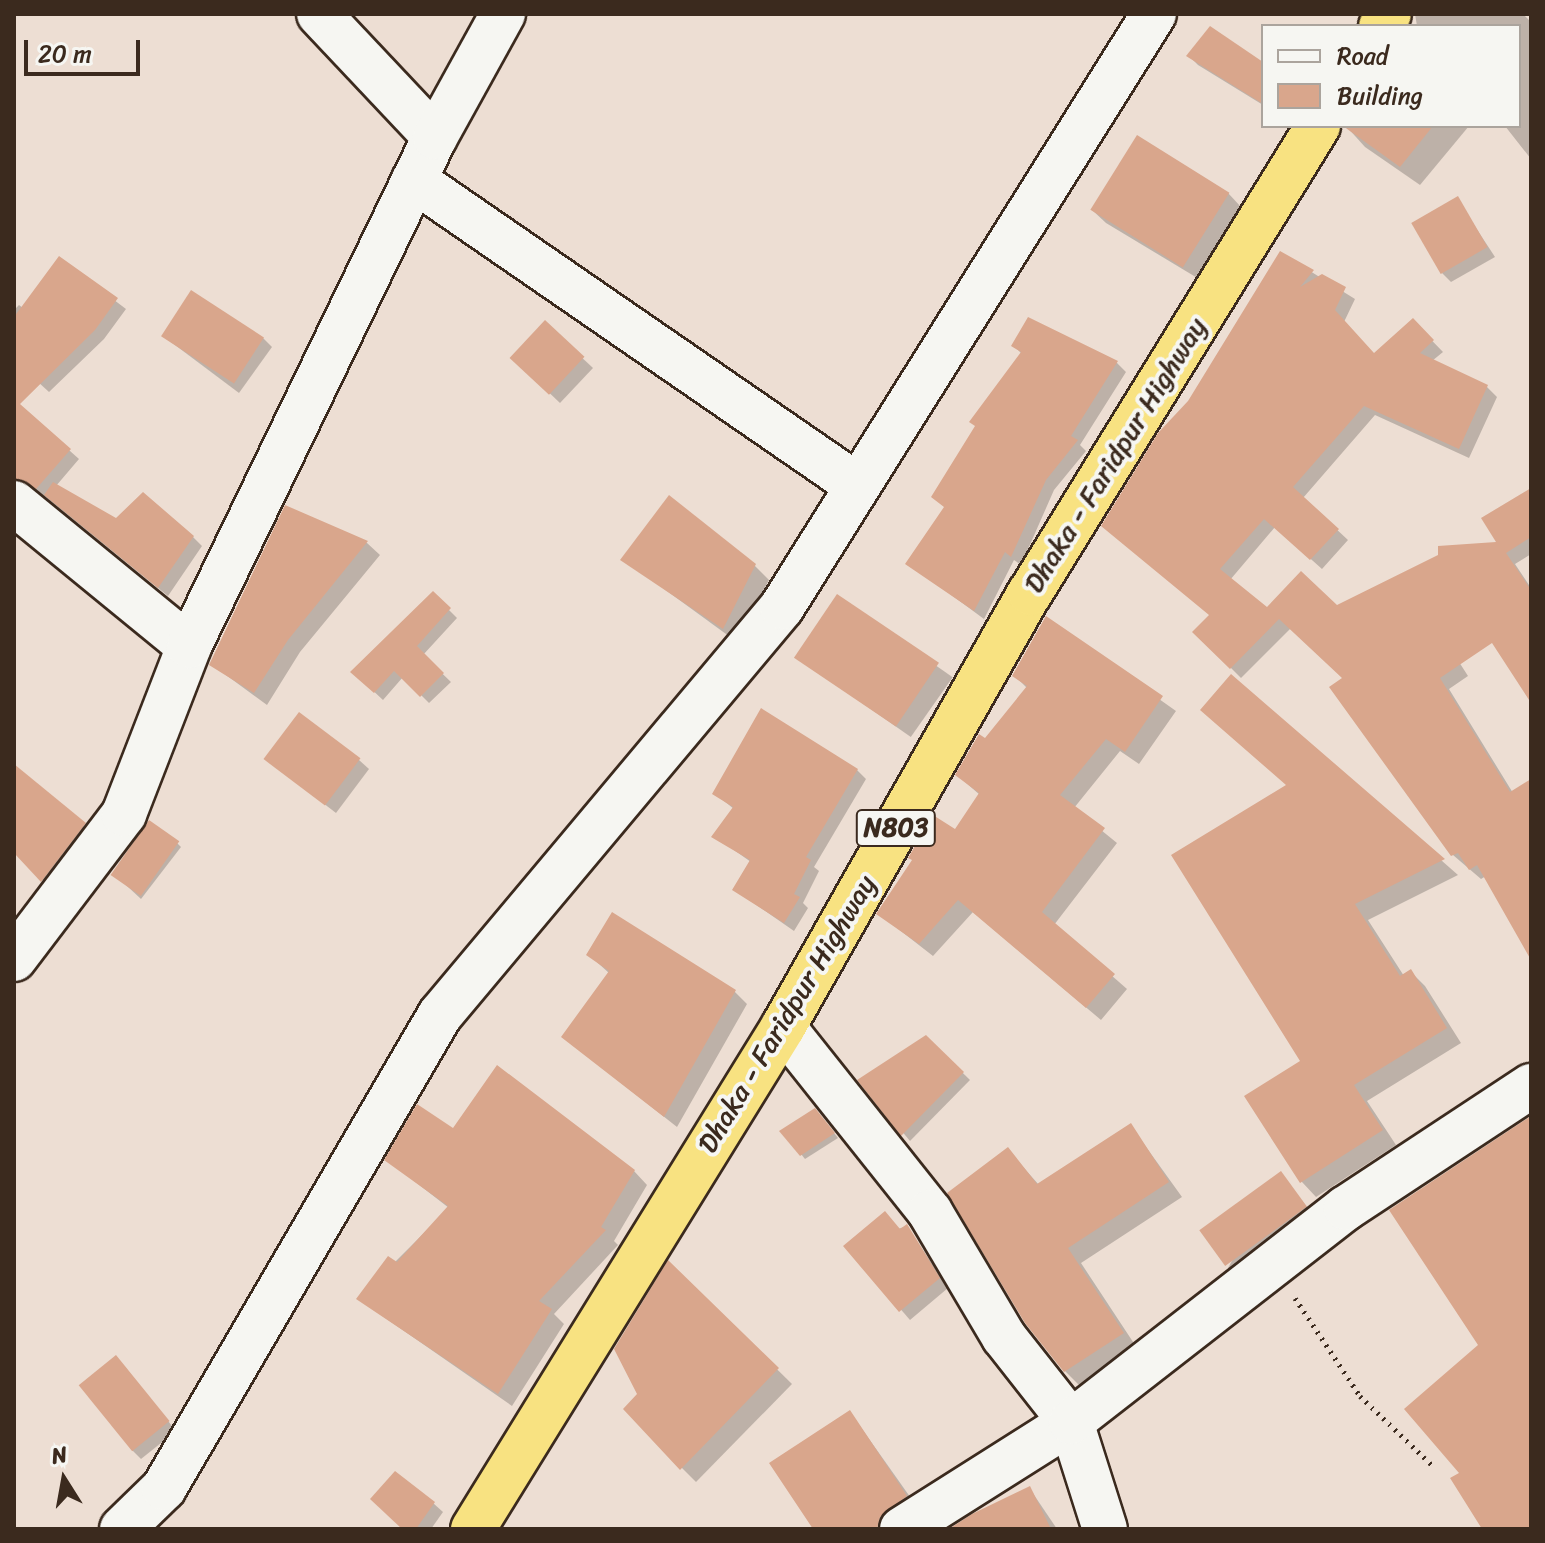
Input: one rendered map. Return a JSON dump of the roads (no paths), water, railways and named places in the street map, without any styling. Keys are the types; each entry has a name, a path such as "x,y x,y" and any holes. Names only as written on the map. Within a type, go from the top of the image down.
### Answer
{"highway":[{"name":"Dhaka - Faridpur Highway","path":"473,1529 783,1027 1030,593 1317,128"}],"street":[{"path":"319,14 435,137"},
{"path":"14,959 124,814 189,646 435,137 503,14"},
{"path":"122,1529 164,1488 440,1015 782,607 1154,14"},
{"path":"414,180 858,486"},
{"path":"14,503 189,646"},
{"path":"783,1027 930,1212 1004,1337 1071,1422 1105,1529"},
{"path":"902,1529 1071,1422 1346,1208 1531,1086"}]}
